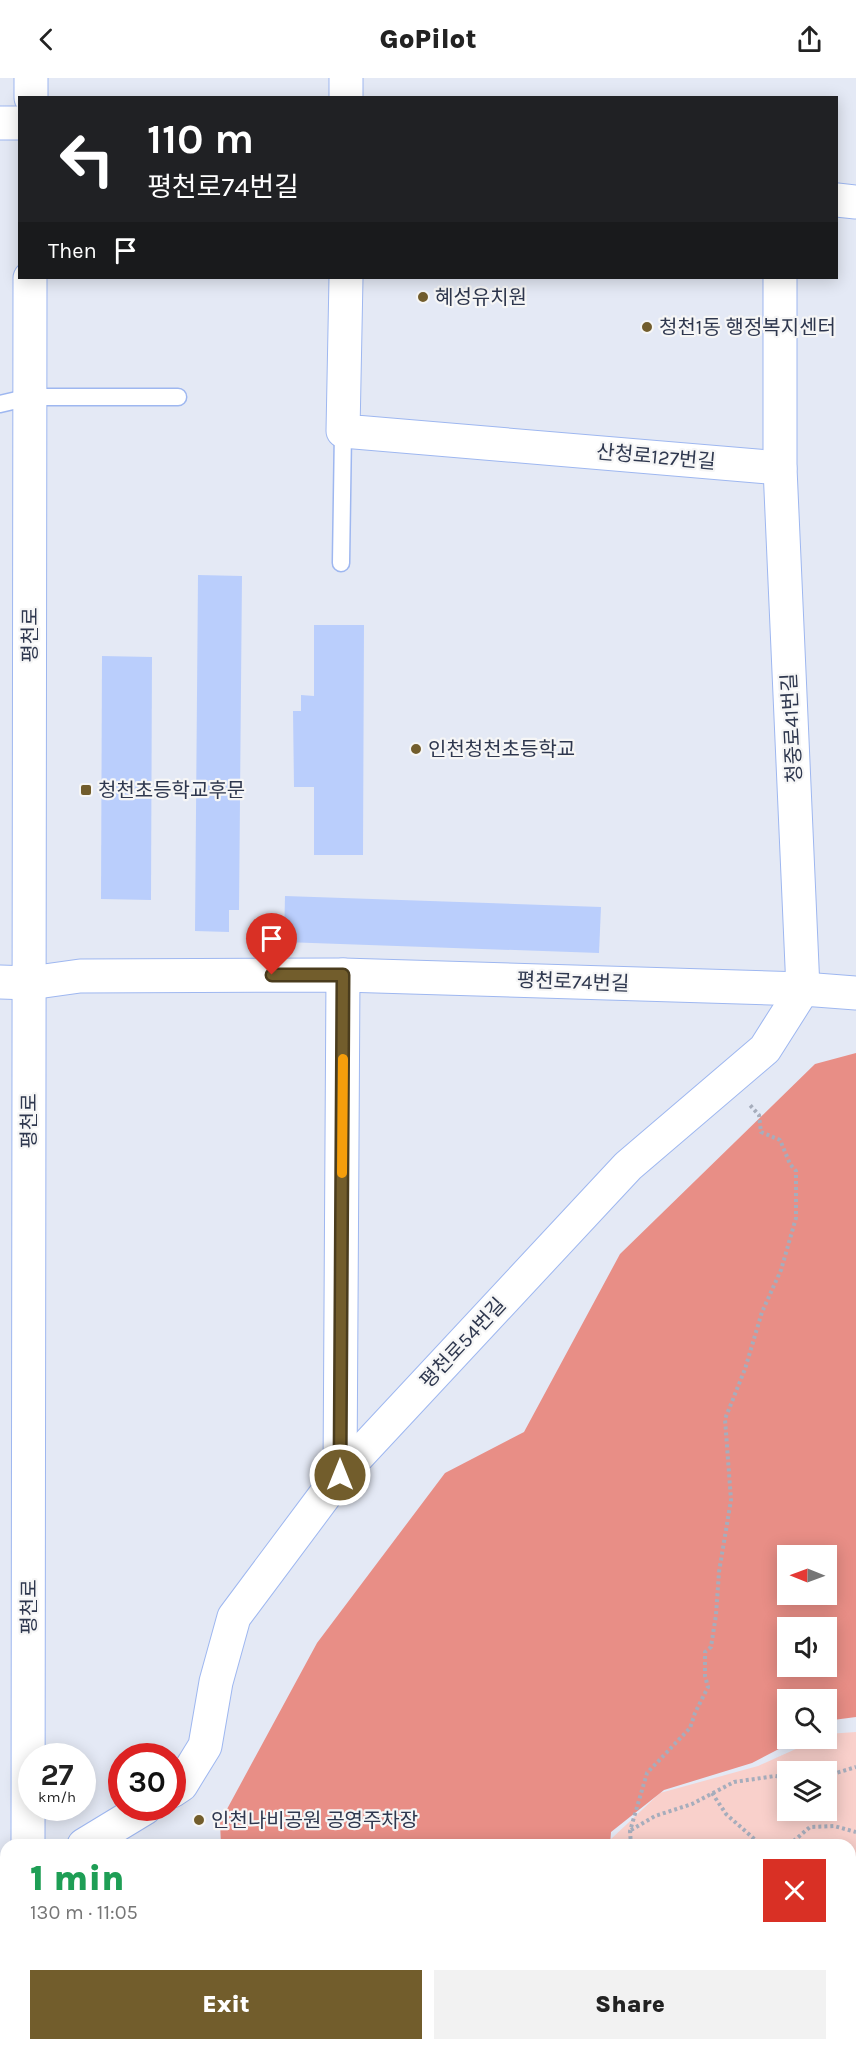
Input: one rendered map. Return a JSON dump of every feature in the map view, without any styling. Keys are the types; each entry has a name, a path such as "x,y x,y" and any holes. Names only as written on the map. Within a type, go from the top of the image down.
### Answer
{"street":[{"path":"31,78 31,96"},
{"path":"346,78 346,96"},
{"path":"0,123 18,123"},
{"path":"838,200 856,202"},
{"name":"평천로","path":"28,1839 15,982 15,400 30,279"},
{"path":"343,431 346,279"},
{"path":"780,279 780,468"},
{"name":"산청로127번길","path":"343,431 780,468"},
{"name":"청중로41번길","path":"780,468 803,989"},
{"path":"340,1475 343,975"},
{"name":"평천로74번길","path":"15,982 80,976 343,975 803,989"},
{"path":"803,989 856,993"},
{"name":"평천로54번길","path":"186,1777 205,1746 216,1682 234,1617 340,1475 628,1166 765,1049 803,989"},
{"path":"94,1839 124,1821"}],"lane":[{"path":"15,400 178,397"},
{"path":"341,563 343,431"}],"path":[{"path":"631,1839 630,1831 647,1773 690,1728 708,1687 705,1676 705,1652 711,1647 719,1572 731,1500 725,1419 745,1369 762,1312 781,1270 796,1218 798,1178 780,1140 761,1132 759,1115 726,1084"},
{"path":"837,1773 856,1767"},
{"path":"630,1831 656,1816 692,1804 734,1782 777,1776"},
{"path":"712,1793 726,1814 754,1839"},
{"path":"796,1839 810,1827 834,1826 856,1832"}],"shaded area":[{"path":"856,1053 856,1717 837,1719 837,1689 777,1689 777,1749 779,1749 752,1763 664,1790 611,1832 610,1839 221,1839 220,1822 317,1643 445,1473 524,1432 620,1254 815,1064"},
{"path":"856,1732 856,1839 611,1839 660,1793 758,1766 796,1749 837,1749 837,1733"}],"building":[{"path":"198,575 242,576 239,910 229,910 229,932 195,931"},
{"path":"314,625 364,625 363,855 314,855 314,787 294,787 293,711 301,711 301,695 314,696"},
{"path":"102,656 152,657 151,900 101,899"},
{"path":"285,896 601,907 599,953 284,942"}],"slow traffic":[{"path":"342,1173 343,1059"}],"place":[{"name":"혜성유치원","path":"423,297"},
{"name":"청천1동 행정복지센터","path":"647,327"},
{"name":"인천청천초등학교","path":"416,749"},
{"name":"청천초등학교후문","path":"86,790"},
{"name":"인천나비공원 공영주차장","path":"199,1820"}],"route":[{"path":"272,975 343,975 340,1475"}]}
